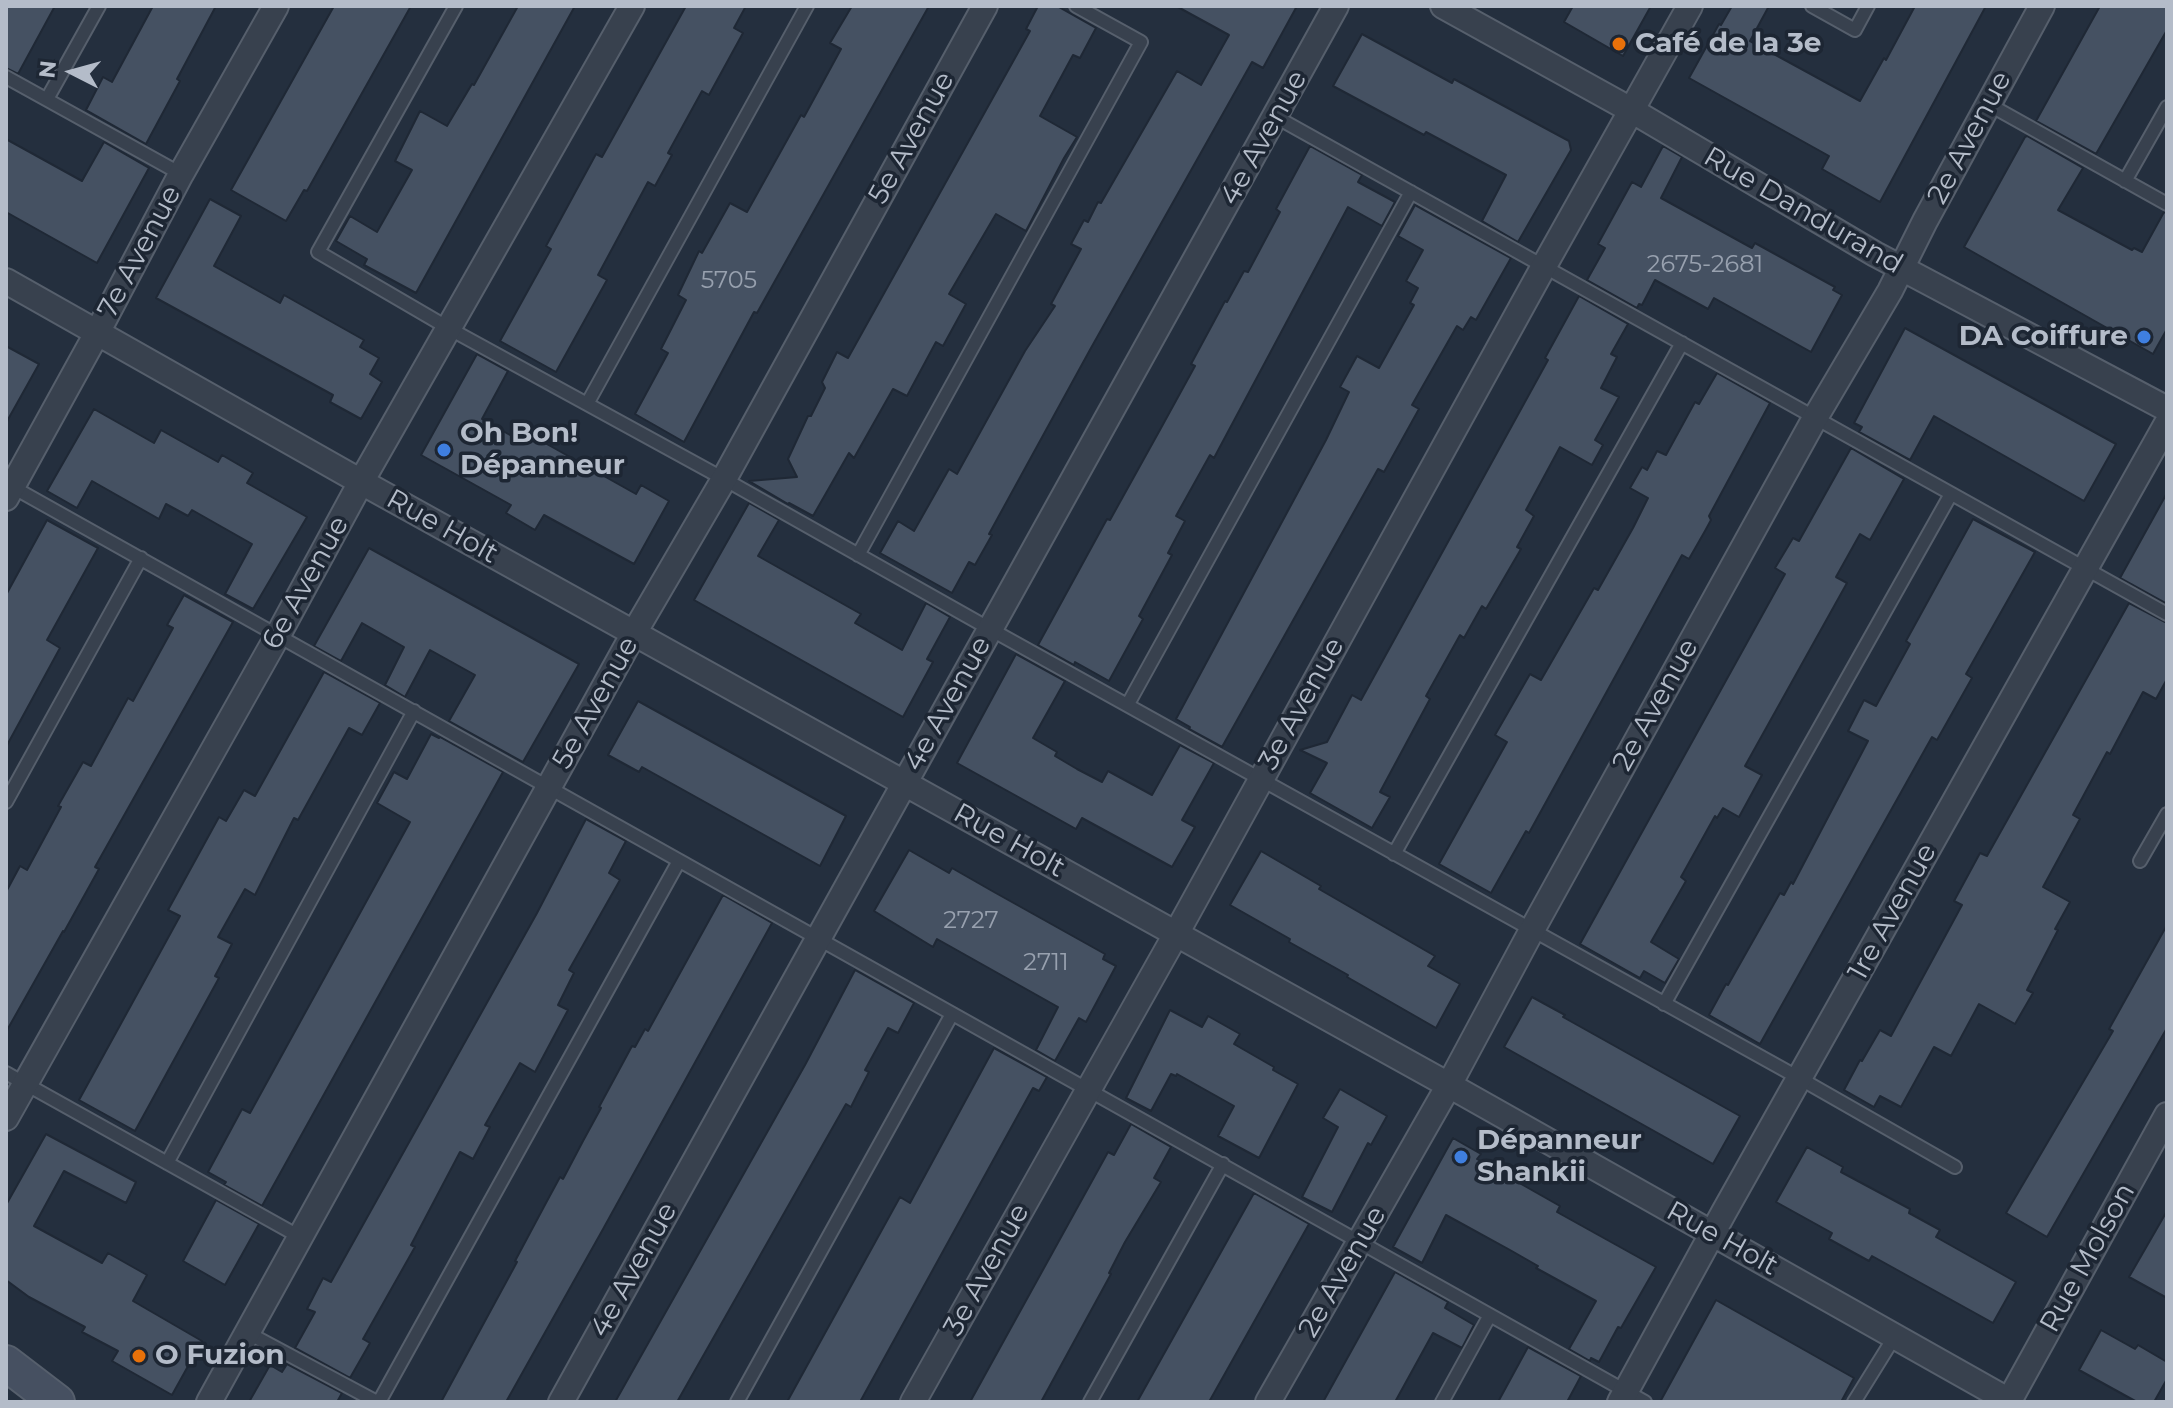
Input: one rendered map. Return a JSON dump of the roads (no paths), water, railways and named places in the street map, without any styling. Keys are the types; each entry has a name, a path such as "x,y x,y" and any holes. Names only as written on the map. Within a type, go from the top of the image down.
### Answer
{"main road":[{"path":"6,1363 57,1402"}],"street":[{"name":"7e Avenue","path":"8,489 276,6"},
{"name":"6e Avenue","path":"6,1118 16,1079 278,635 361,482 632,6"},
{"name":"5e Avenue","path":"209,1402 985,6"},
{"name":"4e Avenue","path":"561,1402 1336,6"},
{"name":"Rue Dandurand","path":"1443,6 1631,110 1902,269 2167,409"},
{"name":"3e Avenue","path":"913,1402 1690,6"},
{"name":"2e Avenue","path":"1268,1402 1449,1085 1815,418 1902,269 2042,6"},
{"name":"Rue Holt","path":"6,281 361,482 1449,1085 2010,1402"},
{"name":"1re Avenue","path":"1630,1398 1712,1233 2167,423"},
{"name":"Rue Molson","path":"2010,1402 2167,1115"}],"lane":[{"path":"47,99 99,6"},
{"path":"456,6 318,252 450,329 1955,1167"},
{"path":"587,404 807,6"},
{"path":"858,555 1141,42 1076,6"},
{"path":"1812,6 1855,30 1868,6"},
{"path":"6,77 181,174"},
{"path":"1988,104 2167,204"},
{"path":"2125,181 2167,107"},
{"path":"1276,117 2167,614"},
{"path":"1128,704 1411,192"},
{"path":"1394,854 1682,343"},
{"path":"8,489 141,558 1223,1164 1630,1398"},
{"path":"1664,1004 1951,494"},
{"path":"6,802 141,558"},
{"path":"167,1163 414,711"},
{"path":"2140,861 2167,814"},
{"path":"248,1333 378,1402 679,861"},
{"path":"737,1402 952,1014"},
{"path":"16,1079 300,1237"},
{"path":"1090,1402 1223,1164"},
{"path":"1442,1402 1490,1315"},
{"path":"1854,1402 1895,1336"}],"place":[{"name":"Café de la 3e","path":"1619,44"},
{"name":"DA Coiffure","path":"2144,337"},
{"name":"Oh Bon! Dépanneur","path":"444,450"},
{"name":"Dépanneur Shankii","path":"1461,1157"},
{"name":"O Fuzion","path":"139,1356"}]}
